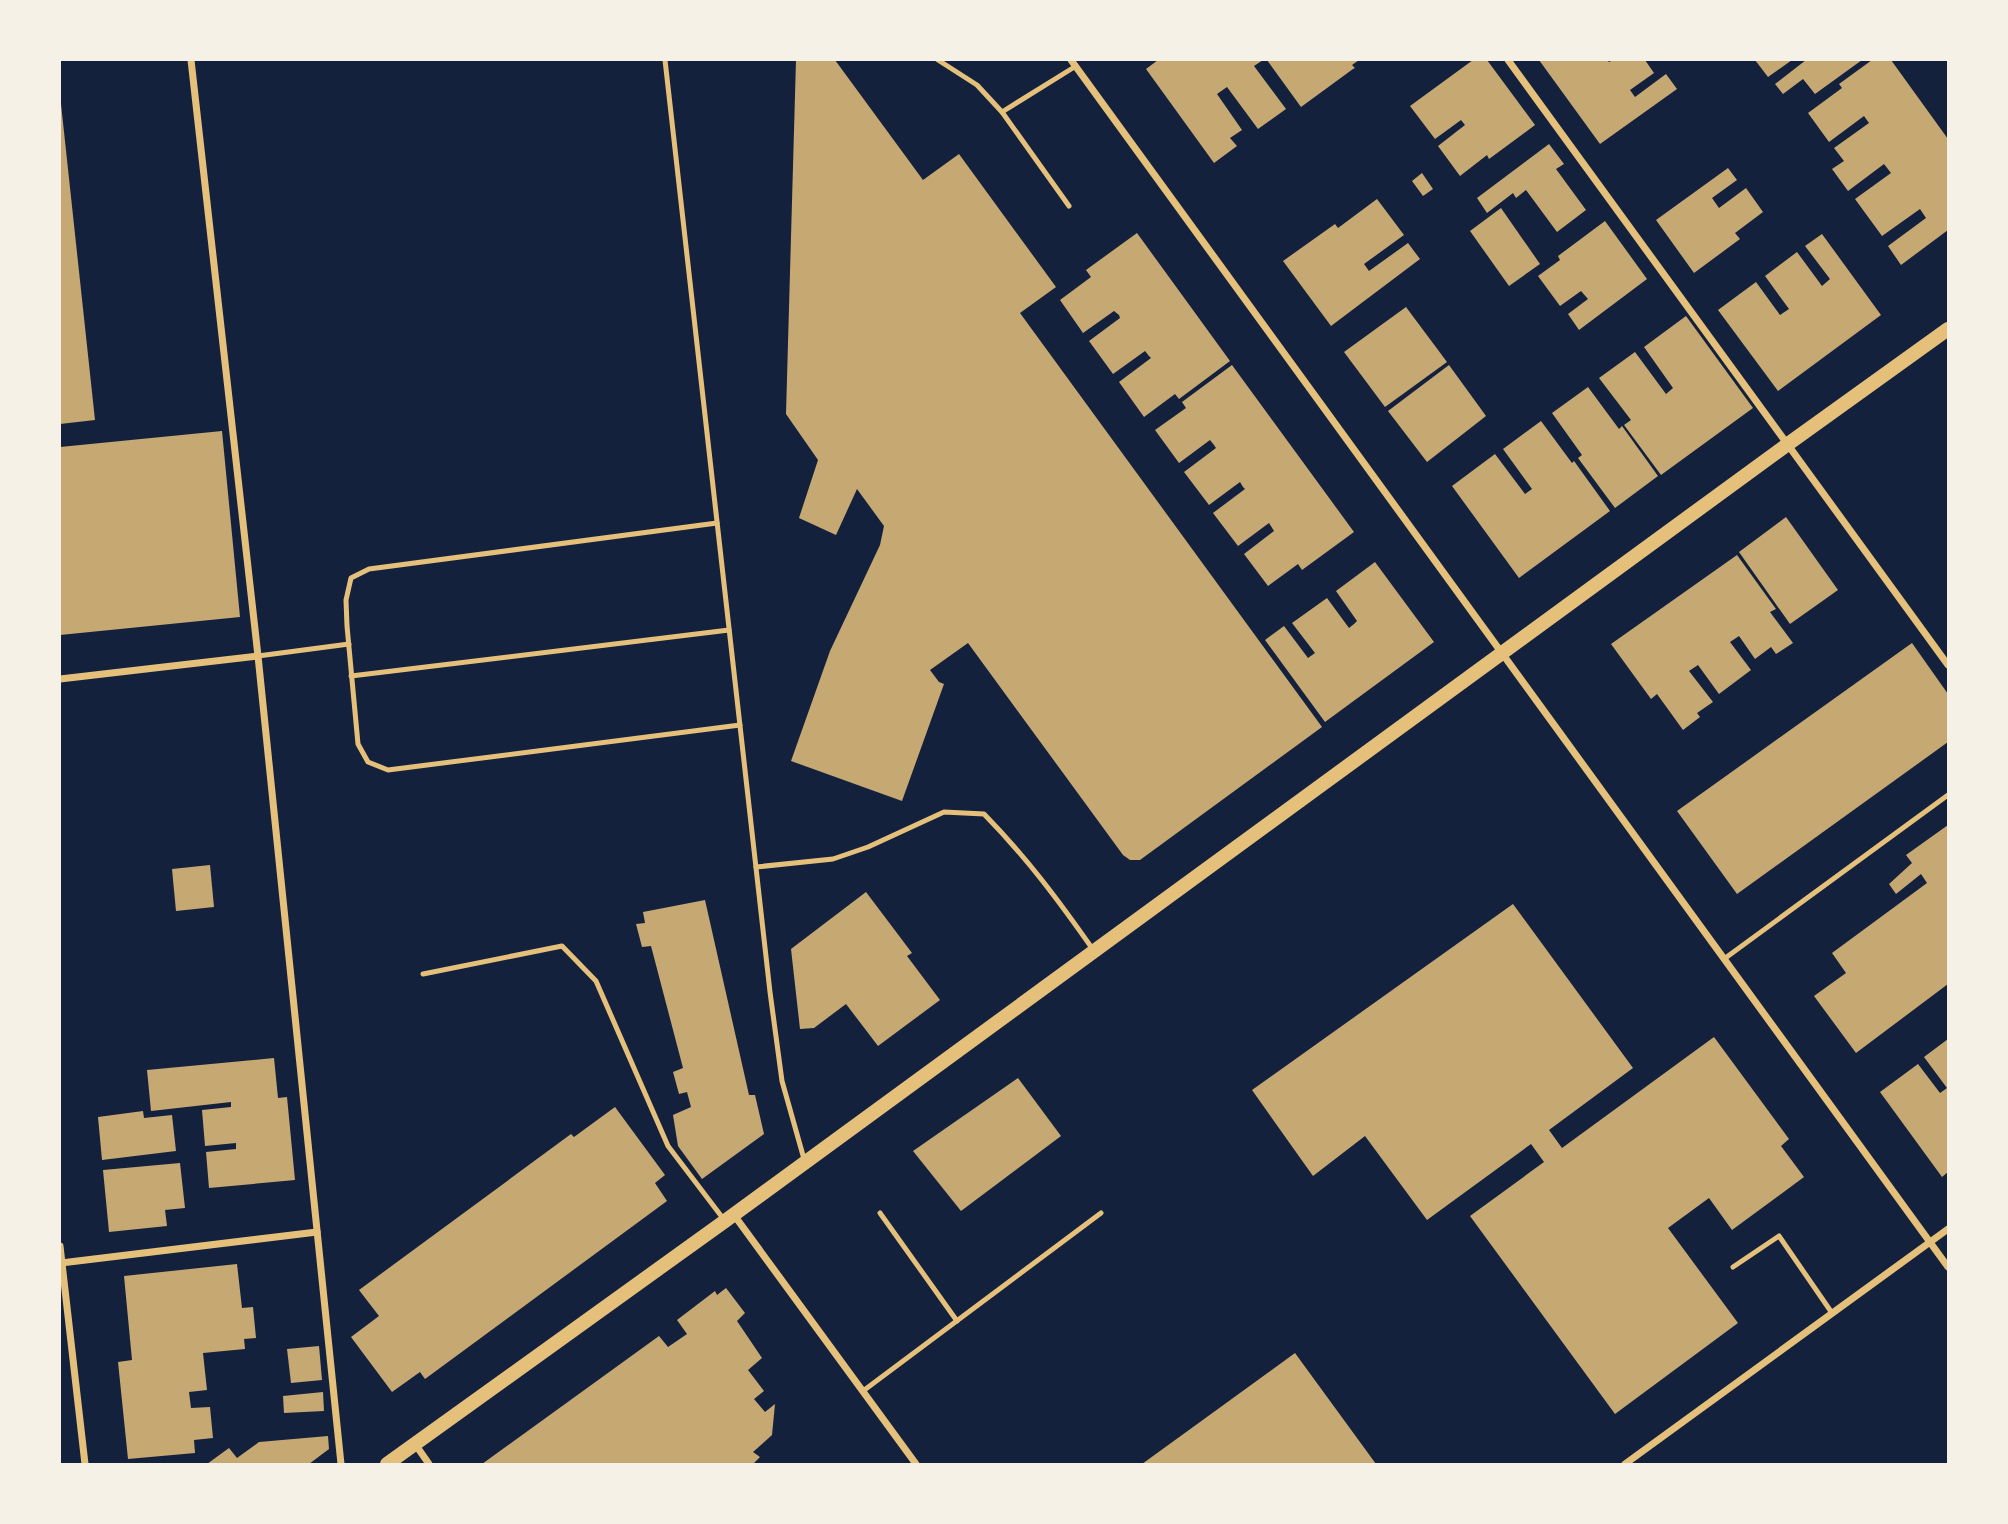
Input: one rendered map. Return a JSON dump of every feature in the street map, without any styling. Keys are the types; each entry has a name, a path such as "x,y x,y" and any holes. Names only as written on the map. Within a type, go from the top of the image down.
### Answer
{"main road":[{"path":"387,1465 1948,329"}],"street":[{"path":"191,60 258,656 341,1465"},
{"path":"1084,60 1073,63 1948,1267"},
{"path":"1508,60 1948,666"},
{"path":"60,679 258,656"},
{"path":"729,1218 863,1391 916,1465"},
{"path":"1625,1465 1948,1229"},
{"path":"61,1263 317,1232"},
{"path":"60,1246 85,1465"},
{"path":"415,1444 429,1465"}],"lane":[{"path":"665,60 770,992 782,1081 805,1162"},
{"path":"938,60 977,85 1002,112 1069,206"},
{"path":"1002,112 1073,63"},
{"path":"718,523 369,569 351,578 346,600 358,744 368,762 388,770 740,725"},
{"path":"351,676 729,630"},
{"path":"258,656 349,644"},
{"path":"1724,959 1948,795"},
{"path":"756,867 833,859 868,847 944,812 984,814 1040,877 1094,951"},
{"path":"423,974 562,946 596,981 668,1146 729,1218"},
{"path":"880,1213 957,1321"},
{"path":"863,1391 1101,1213"},
{"path":"1733,1267 1779,1236 1832,1313"}],"building":[{"path":"796,60 835,60 923,180 959,154 1056,287 1020,313 1322,727 1140,860 1130,860 1123,855 968,643 930,670 939,682 944,684 902,801 791,761 830,651 880,545 884,526 857,489 836,535 799,518 818,460 786,414"},
{"path":"1158,60 1263,60 1254,66 1286,109 1258,129 1227,87 1217,94 1242,130 1230,138 1237,146 1214,163 1146,69"},
{"path":"1267,60 1359,60 1352,65 1355,68 1301,107"},
{"path":"1473,60 1487,60 1535,125 1489,159 1487,155 1460,176 1438,146 1465,125 1461,120 1435,139 1410,106"},
{"path":"1539,60 1645,60 1654,73 1630,90 1635,97 1666,74 1677,89 1600,144"},
{"path":"1755,60 1792,60 1768,77"},
{"path":"1806,60 1862,60 1815,94 1803,79 1783,94 1775,84"},
{"path":"1872,60 1891,60 1948,139 1948,230 1901,265 1888,246 1926,218 1920,209 1882,236 1855,199 1891,173 1884,164 1848,191 1832,169 1844,161 1834,148 1869,123 1864,116 1829,142 1808,113 1842,88 1839,84"},
{"path":"60,104 95,420 60,424"},
{"path":"1549,144 1564,164 1556,169 1586,210 1557,232 1526,190 1516,198 1513,193 1487,213 1477,198"},
{"path":"1728,168 1737,180 1712,198 1719,208 1746,188 1763,212 1735,233 1740,239 1694,273 1656,220"},
{"path":"1422,173 1433,189 1423,196 1412,181"},
{"path":"1377,199 1404,235 1364,264 1369,271 1408,243 1420,259 1331,326 1283,261 1335,224 1338,228"},
{"path":"1501,208 1540,264 1509,286 1470,231"},
{"path":"1605,221 1647,279 1579,330 1568,314 1588,299 1581,291 1560,306 1538,276 1560,260 1558,256"},
{"path":"1137,233 1230,361 1179,399 1175,394 1144,417 1119,382 1151,358 1145,351 1113,374 1089,341 1120,318 1119,315 1114,311 1083,333 1060,300 1091,277 1086,270"},
{"path":"1822,234 1881,315 1778,391 1718,310 1756,282 1780,315 1789,309 1765,276 1797,252 1822,286 1830,279 1805,246"},
{"path":"1406,307 1447,362 1385,407 1344,352"},
{"path":"1686,316 1753,408 1661,475 1624,425 1631,420 1599,378 1635,352 1666,394 1673,388 1644,347"},
{"path":"1232,365 1354,532 1302,570 1298,564 1268,586 1244,554 1274,531 1269,523 1238,546 1213,513 1245,489 1240,482 1209,505 1184,472 1216,448 1214,445 1210,440 1179,463 1155,430 1186,408 1182,402"},
{"path":"1449,365 1486,416 1427,462 1388,411"},
{"path":"1588,387 1619,429 1622,426 1658,476 1615,508 1578,458 1582,455 1552,413"},
{"path":"1541,421 1610,511 1519,578 1452,486 1495,454 1525,494 1532,489 1503,449"},
{"path":"222,431 240,617 60,635 60,447"},
{"path":"1786,517 1838,590 1790,624 1739,552"},
{"path":"1737,555 1776,609 1770,612 1793,643 1776,654 1771,647 1755,659 1739,636 1730,642 1751,670 1719,694 1698,665 1689,671 1713,702 1697,713 1700,717 1683,730 1657,694 1651,699 1611,644"},
{"path":"1375,562 1434,642 1325,722 1265,640 1284,626 1308,658 1315,653 1292,623 1327,598 1349,628 1357,621 1336,591"},
{"path":"1912,643 1948,694 1948,742 1737,894 1677,811"},
{"path":"1948,825 1948,984 1856,1053 1814,996 1846,973 1832,953 1927,883 1921,874 1896,894 1889,884 1912,863 1906,855"},
{"path":"210,865 214,907 176,911 172,869"},
{"path":"866,892 912,953 907,956 940,1000 878,1046 846,1004 814,1028 800,1029 791,949"},
{"path":"705,900 749,1095 755,1095 764,1134 702,1179 678,1146 673,1115 691,1107 687,1092 679,1094 673,1072 683,1068 651,946 642,947 636,924 645,923 643,912"},
{"path":"1513,904 1633,1068 1549,1130 1562,1148 1714,1037 1789,1139 1781,1146 1804,1177 1732,1230 1709,1198 1668,1228 1738,1323 1615,1414 1470,1216 1544,1162 1531,1144 1427,1220 1365,1136 1313,1176 1252,1090"},
{"path":"1948,1039 1948,1172 1942,1177 1880,1092 1918,1064 1940,1093 1947,1088 1924,1057"},
{"path":"274,1058 278,1098 287,1097 295,1180 209,1188 206,1152 236,1149 236,1143 205,1146 202,1110 231,1107 231,1102 151,1111 147,1070"},
{"path":"1018,1078 1061,1136 961,1211 913,1151"},
{"path":"615,1107 665,1175 655,1183 667,1201 425,1379 420,1372 392,1392 351,1337 379,1316 359,1290 571,1134 574,1137"},
{"path":"143,1111 144,1118 172,1115 176,1151 102,1160 98,1117"},
{"path":"180,1163 185,1208 165,1210 167,1226 109,1232 103,1170"},
{"path":"237,1264 242,1308 253,1307 256,1338 244,1339 245,1349 203,1353 207,1390 189,1392 191,1408 210,1407 213,1438 194,1440 195,1453 128,1459 118,1362 132,1360 124,1276"},
{"path":"726,1288 745,1313 737,1321 762,1358 748,1370 764,1391 754,1399 765,1412 775,1404 772,1435 753,1452 760,1457 753,1464 482,1464 659,1336 668,1347 687,1334 677,1320 715,1291 717,1295"},
{"path":"319,1346 322,1380 291,1383 287,1349"},
{"path":"1295,1353 1376,1464 1142,1464 1200,1422"},
{"path":"323,1392 324,1411 284,1413 283,1396"},
{"path":"328,1436 329,1449 309,1464 207,1464 229,1448 237,1458 259,1442"}]}
